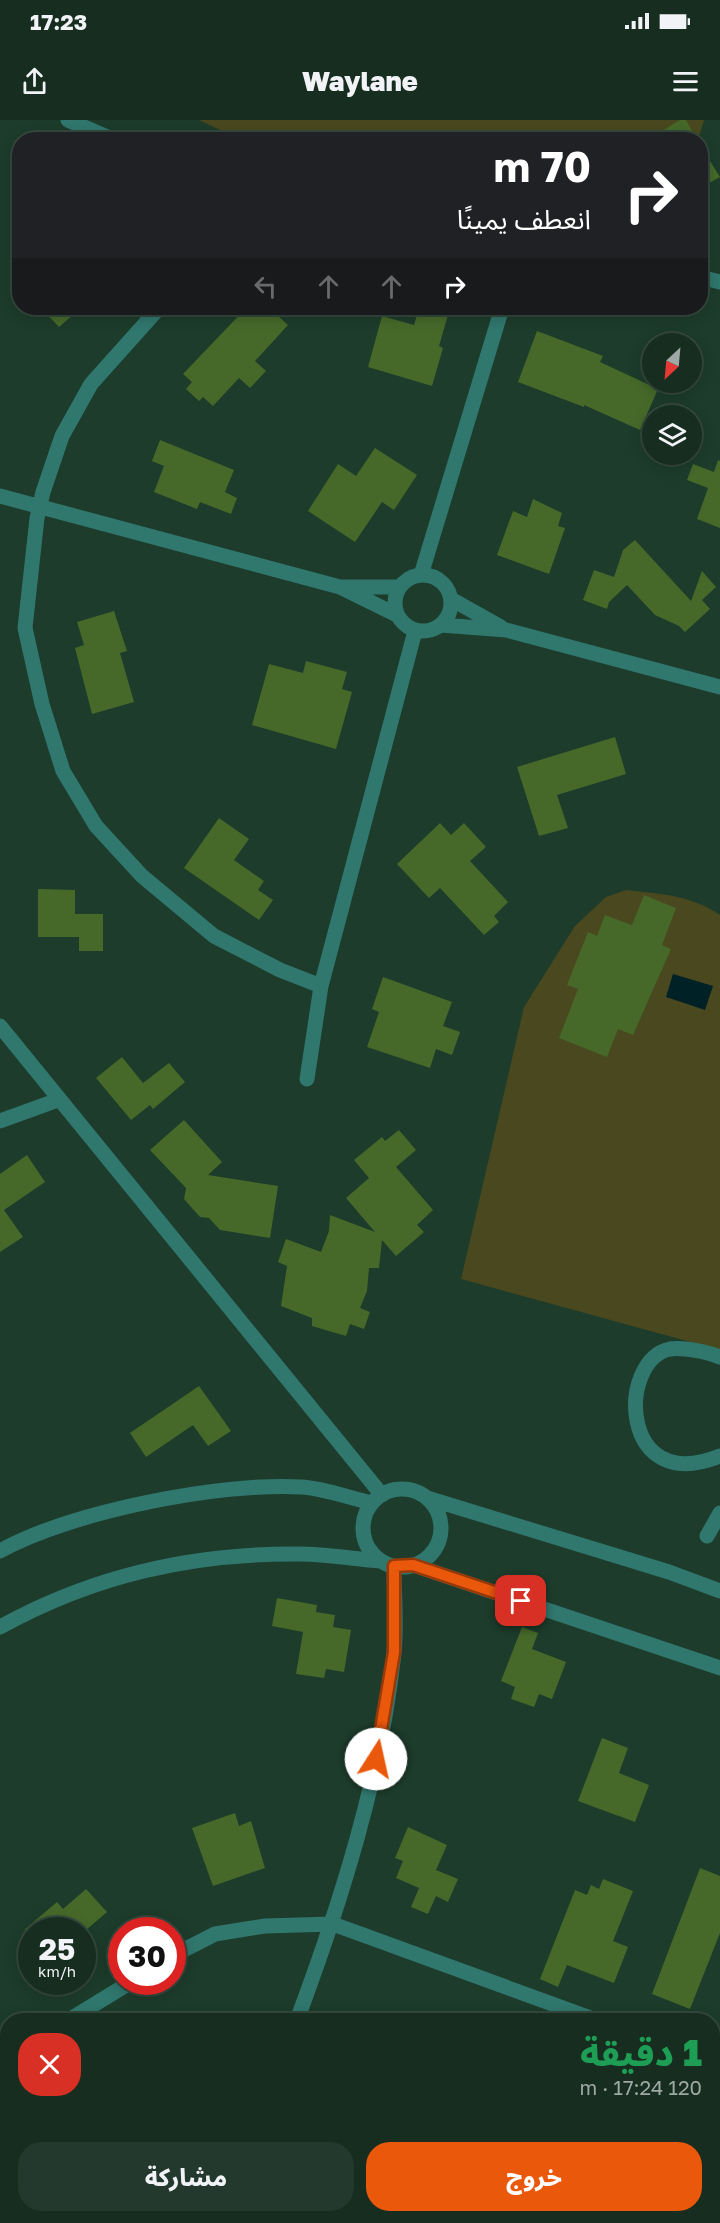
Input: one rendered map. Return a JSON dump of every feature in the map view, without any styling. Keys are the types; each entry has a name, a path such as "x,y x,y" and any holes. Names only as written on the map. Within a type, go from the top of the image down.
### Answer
{"street":[{"path":"68,120 96,132"},
{"path":"153,315 91,384 62,436 40,507 25,628 42,704 63,771 96,826 142,876 214,936 280,970 321,987"},
{"path":"421,575 500,315"},
{"path":"0,496 339,587 397,615"},
{"path":"421,575 434,578 446,586 451,599 450,613 441,625 429,631 415,631 404,625 397,615 394,601 399,587 409,579 421,575"},
{"path":"339,587 399,587"},
{"path":"451,599 506,630"},
{"path":"441,625 506,630 720,687"},
{"path":"307,1079 321,987 415,631"},
{"path":"0,1026 377,1499"},
{"path":"0,1121 58,1100"},
{"path":"718,1462 688,1465 662,1458 644,1442 637,1428 634,1411 644,1373 663,1353 671,1349 720,1357"},
{"path":"0,1551 80,1520 154,1502 226,1490 302,1487 377,1499 405,1489 427,1498 669,1572 720,1591"},
{"path":"413,1565 424,1560 432,1552 441,1530 440,1518 427,1498"},
{"path":"377,1499 365,1515 364,1534 371,1552 388,1564"},
{"path":"707,1536 720,1513"},
{"path":"0,1627 71,1592 154,1566 230,1555 301,1554 413,1565 720,1668"},
{"path":"300,2013 333,1924 376,1759 394,1652 388,1564"},
{"path":"186,1949 215,1935 265,1926 333,1924 578,2013"},
{"path":"80,2013 110,1995"}],"shaded area":[{"path":"199,120 704,120 700,132 224,132"},
{"path":"626,890 686,899 720,915 720,1350 461,1279 524,1007 575,926 606,897"}],"water":[{"path":"673,974 713,986 705,1010 666,997"}],"building":[{"path":"680,120 686,120 693,132 660,132"},
{"path":"708,158 720,177 708,184"},
{"path":"48,315 73,315 59,327"},
{"path":"239,315 277,315 288,325 255,361 266,371 250,388 239,378 213,406 203,397 199,401 186,389 192,382 183,374"},
{"path":"417,315 448,315 439,346 443,348 432,386 368,367 382,316 414,325"},
{"path":"537,331 603,356 600,362 642,382 642,393 656,393 651,405 642,405 640,430 584,405 584,407 518,382"},
{"path":"160,440 234,470 225,492 237,498 231,514 200,502 197,509 154,492 164,466 152,461"},
{"path":"375,448 417,475 394,510 382,502 355,542 308,511 338,464 356,476"},
{"path":"718,460 720,461 720,528 697,519 708,488 687,480 693,465 714,472"},
{"path":"533,499 562,513 558,526 565,528 549,574 497,555 513,511 527,517"},
{"path":"635,540 691,601 702,571 716,587 702,600 710,609 685,632 679,626 655,615 627,585 609,602 607,609 583,600 594,570 614,577 623,550"},
{"path":"114,611 127,651 120,653 134,702 92,714 75,648 84,645 77,622"},
{"path":"306,661 347,672 342,689 352,692 336,749 252,725 269,664 303,673"},
{"path":"615,737 626,774 557,795 568,828 539,836 517,767"},
{"path":"219,818 249,839 234,860 264,881 258,890 273,900 259,920 184,868"},
{"path":"440,823 451,835 464,823 486,847 470,861 508,902 494,916 499,922 484,935 440,888 429,898 397,864"},
{"path":"38,889 75,890 75,914 103,914 103,951 79,951 79,937 38,937"},
{"path":"644,895 676,908 662,945 671,949 633,1035 618,1029 607,1057 559,1038 578,989 567,985 588,932 597,936 605,915 632,925"},
{"path":"383,977 452,1002 443,1026 460,1032 452,1055 436,1049 430,1068 367,1047 379,1012 372,1009"},
{"path":"122,1057 143,1083 169,1063 185,1082 153,1109 150,1105 131,1120 96,1078"},
{"path":"184,1120 222,1162 208,1175 278,1186 270,1238 220,1230 209,1218 200,1217 184,1199 186,1188 150,1150"},
{"path":"399,1130 416,1150 396,1167 433,1210 417,1225 424,1232 396,1256 382,1240 379,1268 369,1268 367,1291 360,1308 370,1312 364,1329 350,1324 346,1336 312,1326 312,1318 281,1306 287,1266 278,1262 286,1239 321,1252 329,1231 330,1215 375,1232 346,1198 369,1178 354,1160 382,1137 385,1141"},
{"path":"27,1155 45,1182 4,1210 23,1237 0,1252 0,1174"},
{"path":"199,1386 231,1431 208,1446 193,1425 146,1457 130,1433"},
{"path":"277,1598 317,1605 316,1612 335,1615 333,1627 351,1630 344,1672 326,1669 324,1678 296,1674 303,1632 272,1626"},
{"path":"522,1627 538,1633 532,1649 566,1662 552,1699 539,1694 534,1707 511,1699 515,1687 501,1681"},
{"path":"602,1738 628,1748 619,1773 649,1785 635,1822 578,1801"},
{"path":"235,1813 239,1826 251,1821 265,1868 213,1886 192,1828"},
{"path":"408,1827 447,1845 436,1870 458,1879 448,1902 436,1896 428,1914 411,1907 419,1888 396,1878 403,1861 395,1858"},
{"path":"700,1868 720,1876 720,1933 690,2009 652,1994"},
{"path":"603,1879 633,1891 613,1941 628,1947 614,1983 567,1965 558,1987 540,1979 575,1890 587,1895 591,1885 599,1889"},
{"path":"86,1889 107,1912 96,1921 96,1917 39,1917 57,1902 63,1909"}],"route":[{"path":"376,1759 394,1652 394,1566 413,1565 521,1601"}]}
